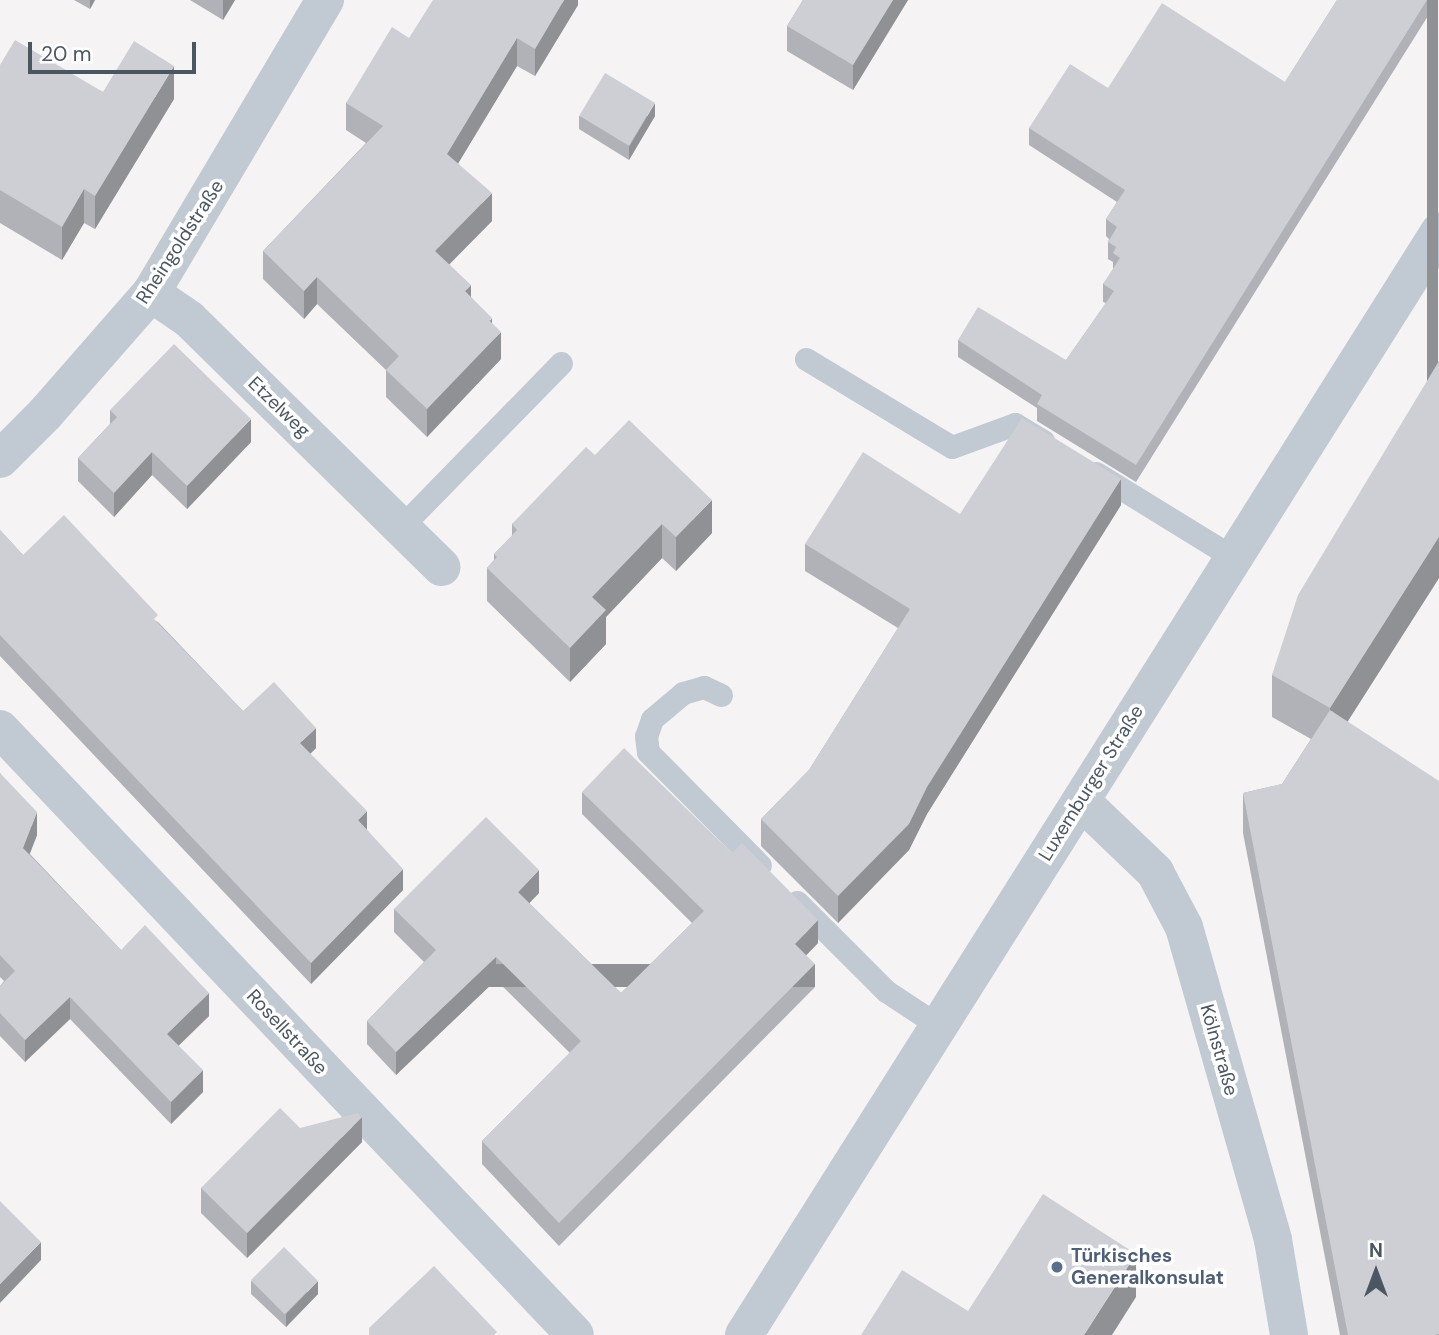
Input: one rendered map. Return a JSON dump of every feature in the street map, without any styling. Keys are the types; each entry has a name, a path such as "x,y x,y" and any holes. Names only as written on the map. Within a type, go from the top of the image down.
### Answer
{"street":[{"name":"Rheingoldstraße","path":"0,459 45,414 151,293 326,0"},
{"name":"Luxemburger Straße","path":"744,1335 1439,232"},
{"name":"Etzelweg","path":"151,293 189,319 441,567"},
{"name":"Rosellstraße","path":"0,729 575,1335"},
{"name":"Kölnstraße","path":"1080,800 1155,872 1184,927 1273,1240 1289,1335"}],"lane":[{"path":"806,359 952,447 1015,424 1234,558"},
{"path":"401,527 561,363"},
{"path":"721,695 704,687 683,692 652,719 646,736 648,752 886,991 939,1026"}],"building":[{"path":"433,0 564,0 535,49 517,38 447,154 492,193 435,251 471,285 465,291 492,318 489,320 501,332 427,409 386,370 399,356 317,277 304,291 263,251 383,126 346,103 392,27 409,38"},
{"path":"803,0 893,0 853,65 787,26"},
{"path":"1337,0 1427,0 1136,465 1037,404 1042,395 958,340 978,307 1066,360 1114,291 1103,284 1120,258 1113,253 1116,247 1108,242 1117,227 1106,219 1125,190 1029,128 1070,64 1108,88 1162,3 1285,82"},
{"path":"15,40 103,92 134,41 174,66 95,196 84,189 62,227 0,190 0,65"},
{"path":"605,73 655,103 629,146 579,116"},
{"path":"174,344 251,419 187,486 152,452 114,493 78,458 117,417 110,410"},
{"path":"1439,361 1439,537 1330,708 1272,675 1298,595"},
{"path":"1022,418 1121,479 927,787 909,824 838,896 761,819 809,770 910,609 805,544 863,452 960,514"},
{"path":"629,420 712,500 676,537 662,524 592,597 606,610 570,648 487,568 497,557 494,554 517,530 512,524 586,447 595,455"},
{"path":"64,515 158,615 154,619 243,711 274,682 316,728 300,743 367,811 358,820 403,869 311,963 0,635 0,530 23,555"},
{"path":"1330,710 1439,781 1439,1334 1434,1335 1348,1335 1243,793 1282,784"},
{"path":"624,748 732,853 742,843 818,920 795,944 815,964 559,1223 482,1141 581,1041 496,957 396,1052 367,1021 436,950 394,909 486,817 539,870 518,892 621,993 704,911 582,792"},
{"path":"0,773 37,812 23,848 121,950 145,925 209,993 167,1034 203,1070 171,1102 70,997 25,1040 0,1013 0,986 15,971 0,955"},
{"path":"280,1108 300,1128 358,1113 362,1117 247,1233 201,1188"},
{"path":"1043,1194 1136,1254 1084,1335 861,1335 902,1270 968,1311"},
{"path":"0,1201 41,1242 0,1284"},
{"path":"284,1247 318,1281 285,1314 251,1280"},
{"path":"434,1266 497,1332 494,1335 369,1335 369,1328"}],"place":[{"name":"Türkisches Generalkonsulat","path":"1057,1267"}]}
